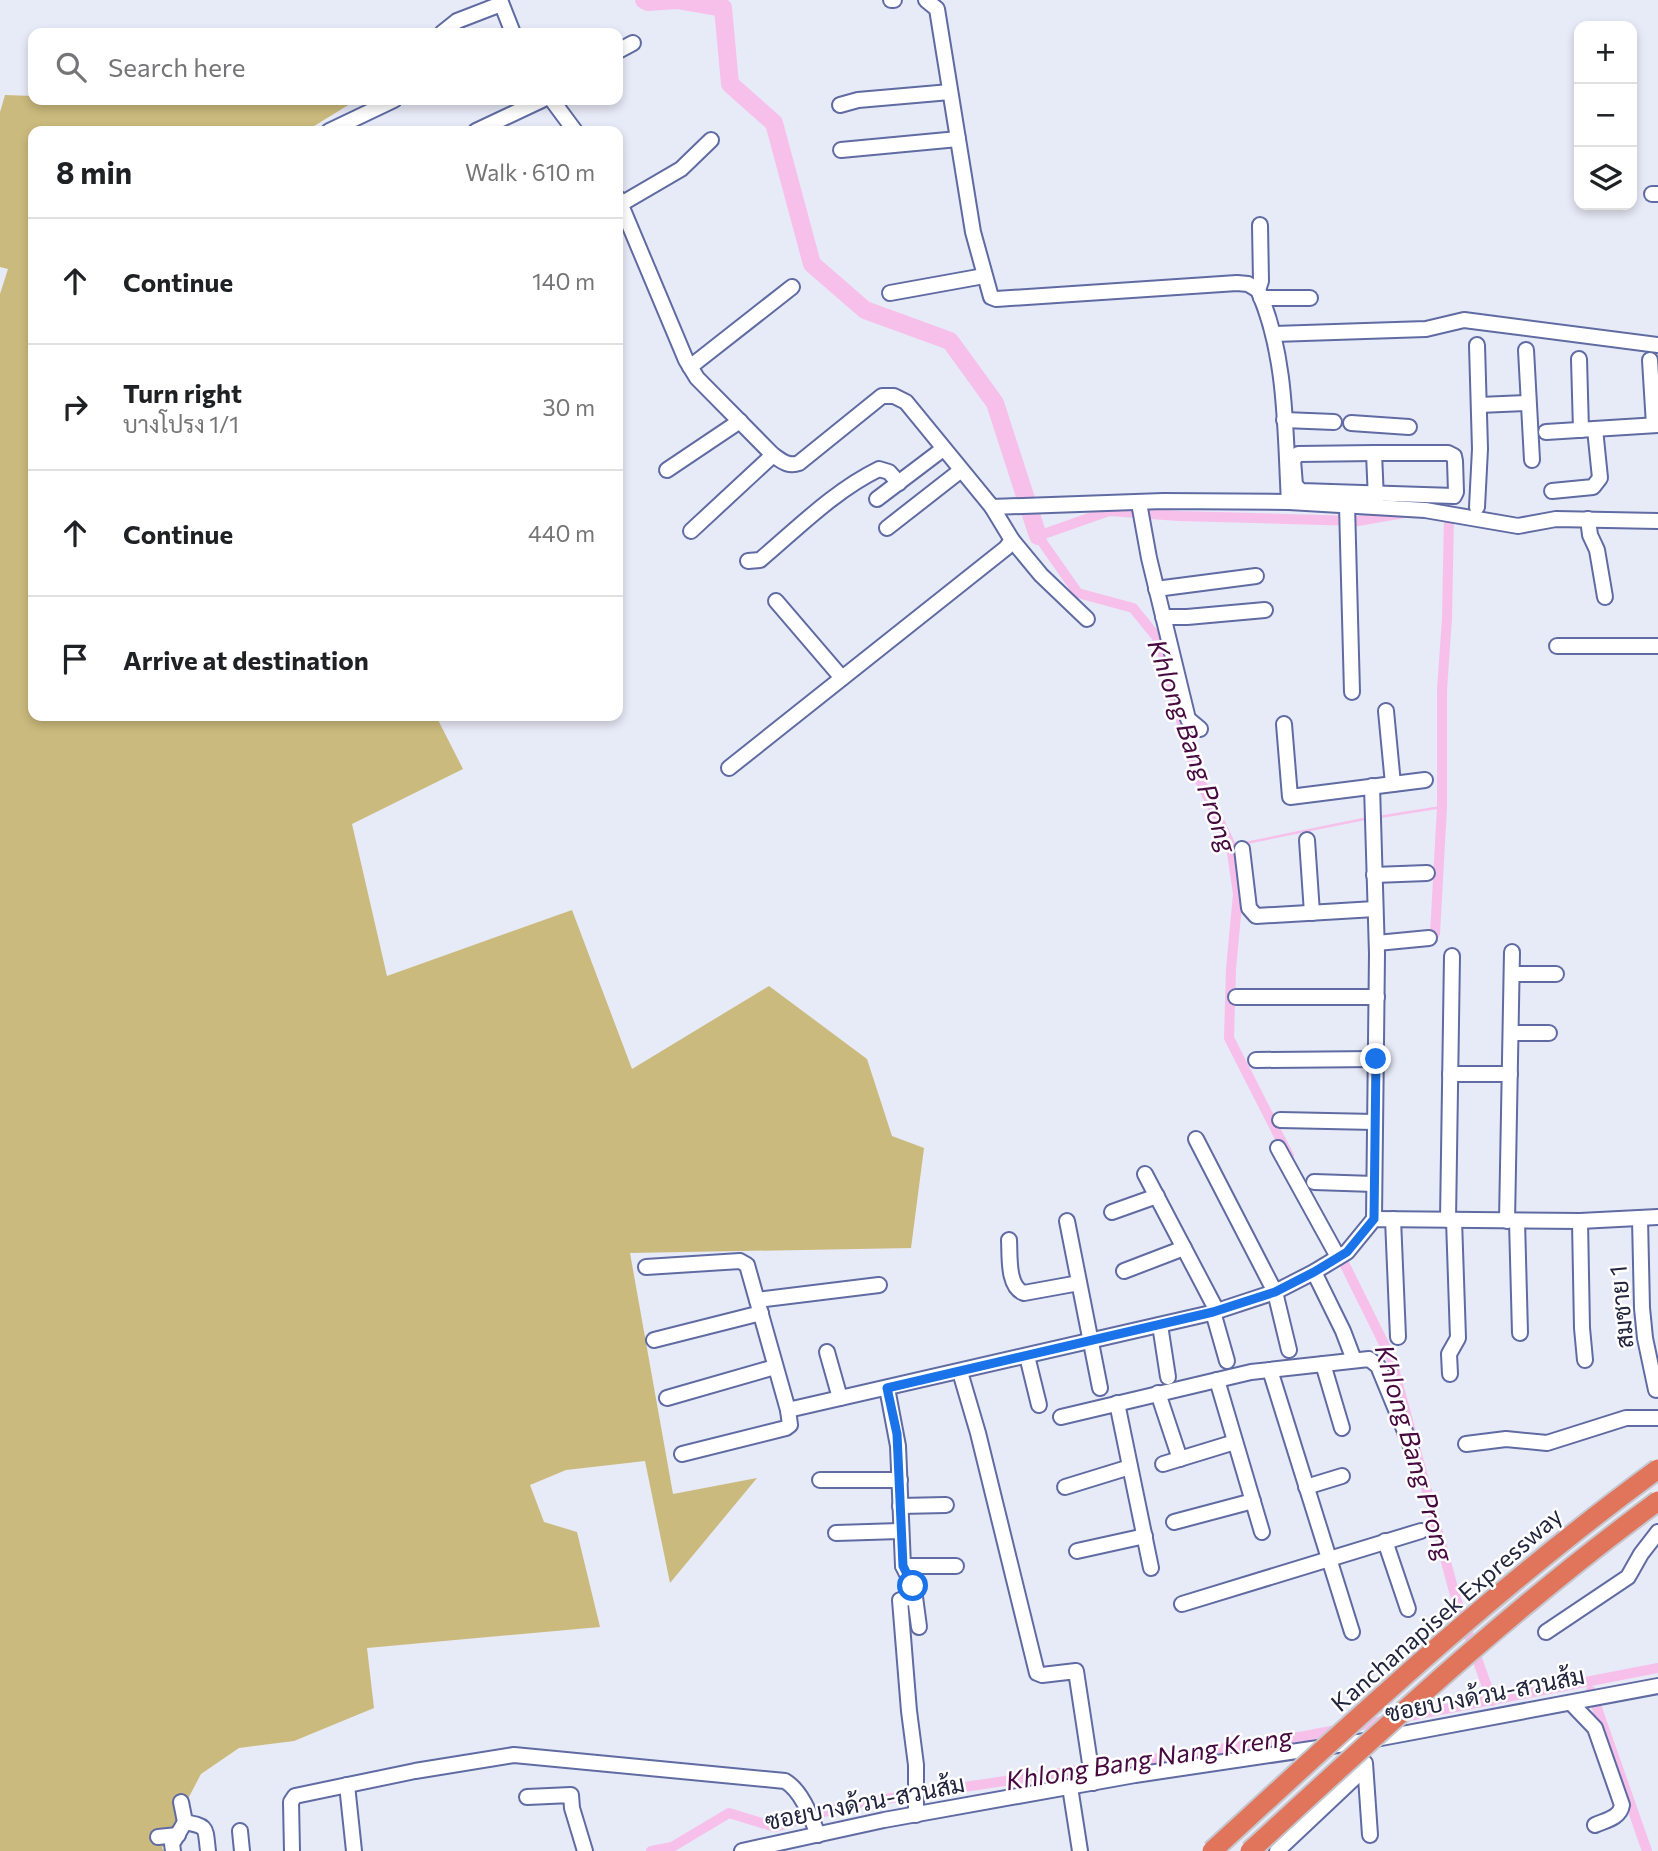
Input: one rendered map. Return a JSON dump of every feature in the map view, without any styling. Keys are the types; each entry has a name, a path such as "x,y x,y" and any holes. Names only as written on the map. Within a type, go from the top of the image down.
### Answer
{"highway":[{"name":"Kanchanapisek Expressway","path":"1212,1851 1460,1626 1550,1551 1658,1469"},
{"name":"Kanchanapisek Expressway","path":"1250,1851 1474,1647 1565,1572 1658,1501"}],"street":[{"path":"926,0 937,9 969,206 991,297 996,299 1237,283 1259,294 1310,298"},
{"path":"448,28 457,20 500,2 511,28"},
{"path":"623,48 633,43"},
{"path":"840,105 858,100 950,92"},
{"path":"339,126 384,105"},
{"path":"487,126 531,105"},
{"path":"556,105 571,126"},
{"path":"841,150 958,139"},
{"path":"623,199 681,169 711,140"},
{"path":"623,210 690,367 697,378 773,455 785,463 799,463 882,396 894,396 906,402 960,471 999,506 1012,540 1041,575 1087,619"},
{"path":"1260,225 1259,294 1274,334 1284,420 1289,502"},
{"path":"890,293 984,276"},
{"path":"690,367 792,287"},
{"path":"1274,334 1426,329 1464,320 1658,345"},
{"path":"1477,345 1480,449 1477,472 1478,514"},
{"path":"1525,349 1532,460"},
{"path":"1552,491 1593,487 1600,478 1588,429 1579,359"},
{"path":"1546,432 1656,425 1650,360"},
{"path":"1479,405 1528,403"},
{"path":"1284,420 1334,422"},
{"path":"667,470 740,421"},
{"path":"1351,423 1409,427"},
{"path":"877,499 943,449"},
{"path":"1374,453 1376,500"},
{"path":"999,506 1035,504 1139,511 1163,501 1289,502 1347,516 1376,500 1454,496 1454,456 1448,453 1298,454 1293,460 1292,468 1295,485 1301,491 1376,500 1424,510 1478,514 1518,526 1556,519 1658,521"},
{"path":"691,531 773,455"},
{"path":"748,561 761,561 794,528 862,477 879,469 889,472 899,483"},
{"path":"887,528 960,471"},
{"path":"1139,511 1188,719 1200,729"},
{"path":"1347,516 1352,692"},
{"path":"1588,519 1590,535 1597,550 1605,597"},
{"path":"729,768 1006,548 1012,540"},
{"path":"1156,589 1256,576"},
{"path":"776,601 842,678"},
{"path":"1163,617 1265,610"},
{"path":"1557,646 1658,646"},
{"path":"1386,711 1392,784"},
{"path":"1284,724 1290,797 1425,780"},
{"path":"793,1409 1215,1311 1275,1292 1314,1272 1356,1244 1374,1219 1377,943 1372,786"},
{"path":"1307,840 1312,913"},
{"path":"1242,849 1249,908 1260,918 1375,909"},
{"path":"1374,875 1427,873"},
{"path":"1377,943 1429,938"},
{"path":"1512,952 1512,1221 1520,1333"},
{"path":"1450,1374 1449,1354 1458,1338 1451,1220 1452,956"},
{"path":"1512,974 1556,974"},
{"path":"1236,997 1377,997"},
{"path":"1511,1033 1549,1033"},
{"path":"1256,1060 1376,1059"},
{"path":"1450,1074 1510,1074"},
{"path":"1280,1119 1375,1122"},
{"path":"1196,1139 1275,1292 1289,1350"},
{"path":"1278,1148 1340,1256"},
{"path":"1145,1174 1215,1311 1227,1361"},
{"path":"1314,1182 1374,1184"},
{"path":"1112,1212 1157,1196"},
{"path":"1374,1219 1580,1221 1658,1217"},
{"path":"1394,1219 1398,1336"},
{"name":"สมชาย 1","path":"1640,1219 1642,1308 1656,1390"},
{"path":"1067,1221 1100,1388"},
{"path":"1580,1221 1585,1360"},
{"path":"1009,1240 1013,1284 1019,1292 1079,1283"},
{"path":"1124,1271 1184,1248"},
{"path":"646,1268 743,1262 747,1265 775,1367 793,1409 790,1425 786,1428 682,1454"},
{"path":"1314,1272 1354,1360"},
{"path":"654,1340 759,1307 879,1285"},
{"path":"1160,1325 1168,1377"},
{"path":"827,1353 840,1398"},
{"path":"1027,1356 1039,1405"},
{"path":"1061,1417 1158,1393 1270,1370 1369,1359 1376,1363 1411,1446"},
{"path":"1323,1364 1342,1428"},
{"path":"667,1398 775,1367"},
{"path":"1270,1370 1352,1632"},
{"path":"960,1371 978,1433 1037,1673 1042,1675 1076,1671 1092,1771"},
{"path":"1217,1380 1262,1532"},
{"path":"887,1388 897,1434 903,1566 913,1586 919,1626"},
{"path":"1158,1393 1180,1459"},
{"path":"1117,1403 1151,1568"},
{"path":"1466,1444 1506,1439 1546,1443 1626,1418 1658,1418"},
{"path":"1163,1464 1236,1442"},
{"path":"1065,1487 1130,1467"},
{"path":"1306,1487 1342,1476"},
{"path":"820,1480 900,1480"},
{"path":"1174,1522 1253,1501"},
{"path":"900,1506 946,1505"},
{"path":"836,1533 900,1531"},
{"path":"1182,1604 1421,1531"},
{"path":"1546,1632 1628,1577 1658,1532"},
{"path":"1077,1551 1145,1536"},
{"path":"1385,1541 1408,1609"},
{"path":"903,1566 956,1566"},
{"path":"915,1597 900,1600 916,1765 916,1801"},
{"name":"ซอยบางด้วน-สวนส้ม","path":"742,1851 817,1833 916,1801 1070,1787 1092,1771 1365,1741 1658,1686"},
{"path":"1570,1703 1595,1728 1622,1805 1622,1810 1615,1817 1595,1825"},
{"path":"1365,1741 1370,1835"},
{"path":"292,1851 292,1798 347,1785 507,1756 785,1781 794,1789 809,1813 817,1833"},
{"path":"1277,1851 1365,1768"},
{"path":"347,1785 354,1851"},
{"path":"1070,1787 1080,1851"},
{"path":"527,1797 571,1795 572,1808 585,1851"},
{"path":"173,1851 172,1844 182,1828 181,1802"},
{"path":"158,1837 199,1824 202,1826 208,1851"},
{"path":"240,1831 242,1851"}],"shaded area":[{"path":"5,95 28,96 28,105 348,105 314,126 28,126 28,721 439,721 463,769 352,824 387,976 572,910 632,1069 769,986 867,1059 892,1136 924,1148 911,1248 630,1253 673,1494 757,1478 670,1583 645,1461 566,1470 530,1485 544,1522 577,1532 600,1627 367,1648 374,1708 294,1741 239,1748 201,1774 162,1848 164,1851 0,1851 0,294 8,269 0,267 0,112"}],"waterway":[{"name":"Khlong Bang Prong","path":"644,0 677,0 723,8 730,84 774,123 812,264 865,310 950,341 995,403 1038,536"},
{"name":"Khlong Bang Prong","path":"1289,1156 1229,1038 1231,969 1238,894 1231,846 1194,768 1159,640 1133,608 1078,593 1038,536 1109,511 1179,516 1358,521 1404,513"},
{"path":"1435,934 1442,807 1442,690 1447,618 1449,515"},
{"path":"1379,817 1442,807"},
{"path":"1231,846 1369,818"},
{"name":"Khlong Bang Prong","path":"1338,1251 1391,1358 1456,1599 1492,1701"},
{"name":"Khlong Bang Nang Kreng","path":"651,1851 672,1847 729,1813 775,1827 851,1804 1305,1736 1658,1668"},
{"path":"1591,1691 1647,1851"}],"route":[{"path":"913,1586 903,1566 897,1434 887,1388 1213,1312 1275,1292 1347,1252 1374,1219 1376,1059"}]}
